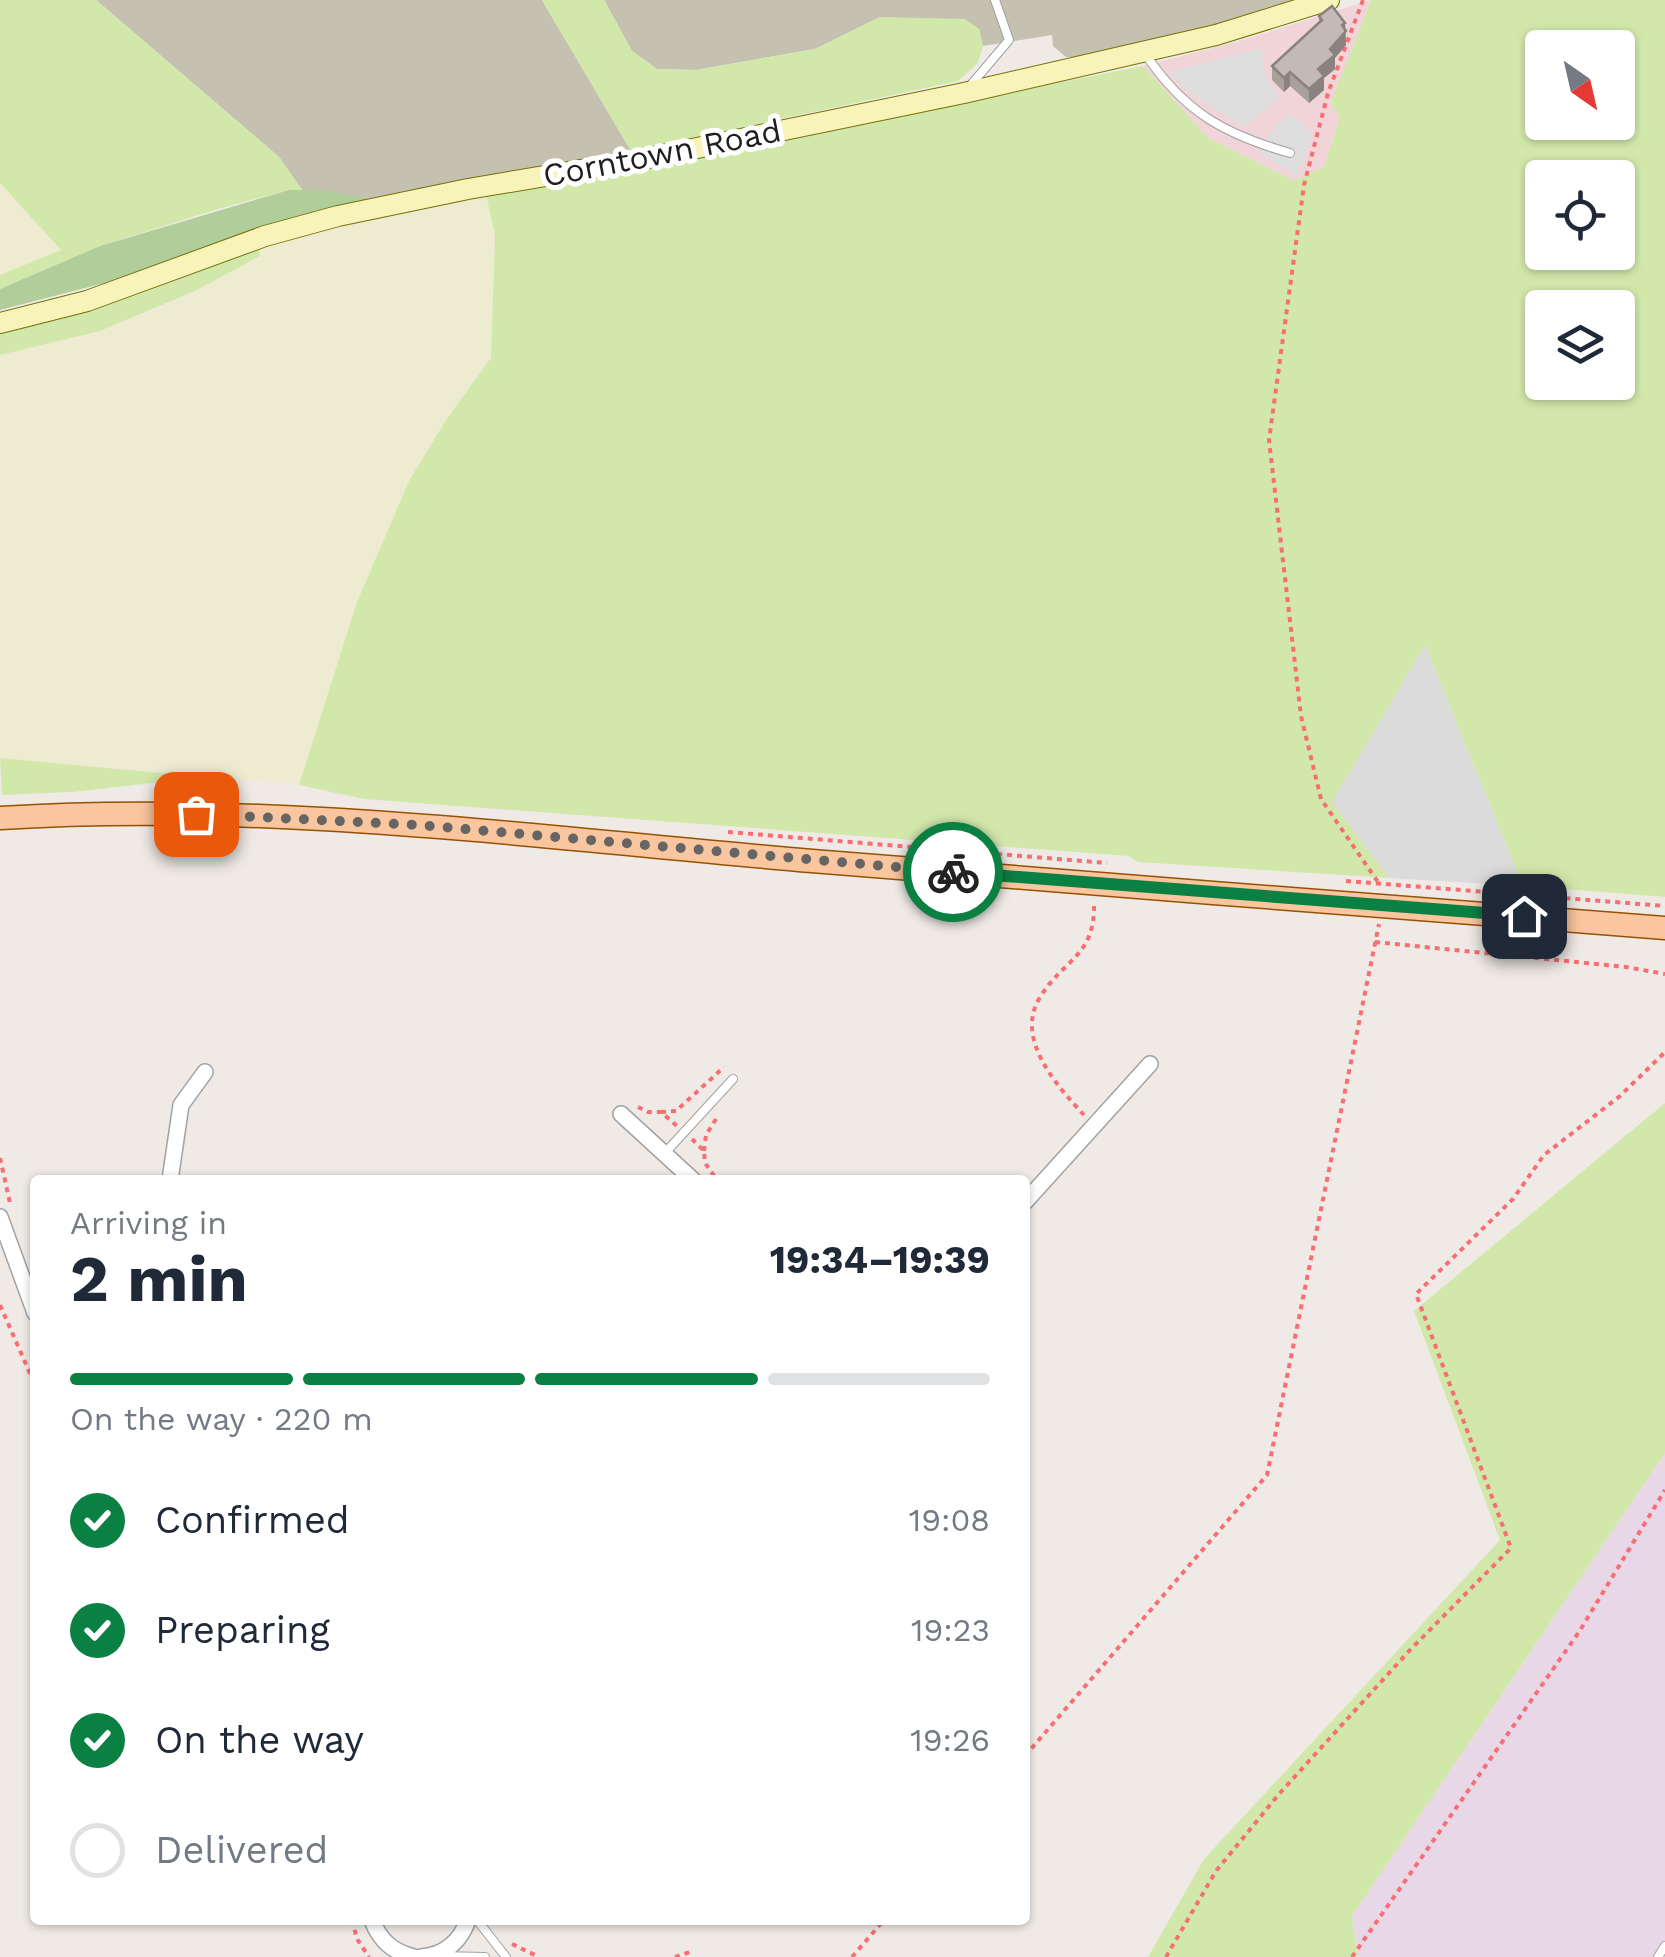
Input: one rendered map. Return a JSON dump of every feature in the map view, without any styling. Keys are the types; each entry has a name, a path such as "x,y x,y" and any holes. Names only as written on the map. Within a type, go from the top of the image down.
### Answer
{"main road":[{"name":"Corntown Road","path":"0,323 87,301 265,236 338,216 634,161 964,93 1216,35 1329,0"},
{"path":"0,818 157,813 319,818 812,861 1380,894 1665,928"}],"street":[{"path":"1030,1196 1150,1064"},
{"path":"171,1175 181,1105 205,1072"},
{"path":"621,1114 687,1175"},
{"path":"0,1216 30,1299"},
{"path":"375,1925 386,1944 418,1957 447,1950 459,1939 466,1925"}],"lane":[{"path":"964,93 1009,40 995,0"},
{"path":"1144,52 1168,88 1210,120 1250,142 1290,154"},
{"path":"664,1154 734,1080"},
{"path":"481,1925 506,1957"},
{"path":"1658,1957 1665,1946"},
{"path":"432,1956 485,1957"}],"path":[{"path":"1030,1750 1267,1475 1376,942 1380,894 1320,798 1301,716 1268,440 1304,185 1328,93 1364,0"},
{"path":"712,830 1118,864"},
{"path":"1344,881 1380,894 1665,906"},
{"path":"1084,1115 1064,1094 1035,1049 1033,1027 1037,1001 1088,942 1094,925 1093,895"},
{"path":"1376,942 1665,974"},
{"path":"1166,1957 1216,1871 1280,1794 1410,1650 1510,1548 1416,1294 1513,1200 1544,1155 1620,1096 1665,1052"},
{"path":"662,1112 676,1112 724,1067"},
{"path":"704,1151 706,1135 720,1112"},
{"path":"0,1304 2,1320 30,1375"},
{"path":"1352,1957 1578,1632 1665,1490"},
{"path":"353,1925 369,1957"},
{"path":"852,1957 880,1925"},
{"path":"503,1932 512,1944 539,1957"},
{"path":"676,1957 690,1952"}],"shaded area":[{"path":"96,0 542,0 631,151 371,198 302,190 279,157"},
{"path":"604,0 1305,0 1228,26 1091,57 1066,57 1053,46 1052,35 983,46 979,29 880,17 815,49 696,70 657,69 632,51"},
{"path":"1371,0 1332,102 1340,118 1324,168 1294,181 1208,138 1143,66 1240,41"},
{"path":"1261,48 1266,79 1278,91 1275,94 1279,98 1243,127 1187,91 1169,72"},
{"path":"1290,114 1313,133 1298,176 1260,154 1270,132"},
{"path":"0,183 61,250 0,275"},
{"path":"486,195 495,235 491,358 448,417 357,602 299,785 0,758 0,355 100,331 152,311 195,291 259,246 320,228"},
{"path":"1425,645 1523,886 1389,878 1331,802"},
{"path":"1665,1453 1665,1957 1358,1957 1352,1916"}],"green space":[{"path":"0,0 96,0 279,157 302,190 218,209 100,246 0,289 0,275 61,250 0,183"},
{"path":"542,0 604,0 632,51 657,69 696,70 815,49 880,17 965,19 979,29 983,46 978,63 958,81 631,151"},
{"path":"1371,0 1665,0 1665,897 1523,886 1425,645 1332,802 1389,878 1138,862 1129,856 364,799 299,785 357,602 410,479 491,358 495,235 486,195 1143,66 1208,138 1294,181 1324,167 1340,118 1331,102"},
{"path":"289,190 371,198 108,282 0,310 0,289 100,246"},
{"path":"259,246 260,256 195,291 100,331 0,355 0,331"},
{"path":"0,758 204,777 73,792 2,795"},
{"path":"1665,1103 1665,1453 1352,1916 1358,1957 1148,1957 1204,1859 1500,1540 1414,1311"}],"building":[{"path":"1332,6 1345,23 1342,25 1346,31 1330,49 1335,55 1318,69 1324,76 1309,89 1290,72 1284,78 1272,66"}],"way so far":[{"path":"196,814 419,825 953,872"}],"route":[{"path":"953,872 1524,916"}]}
